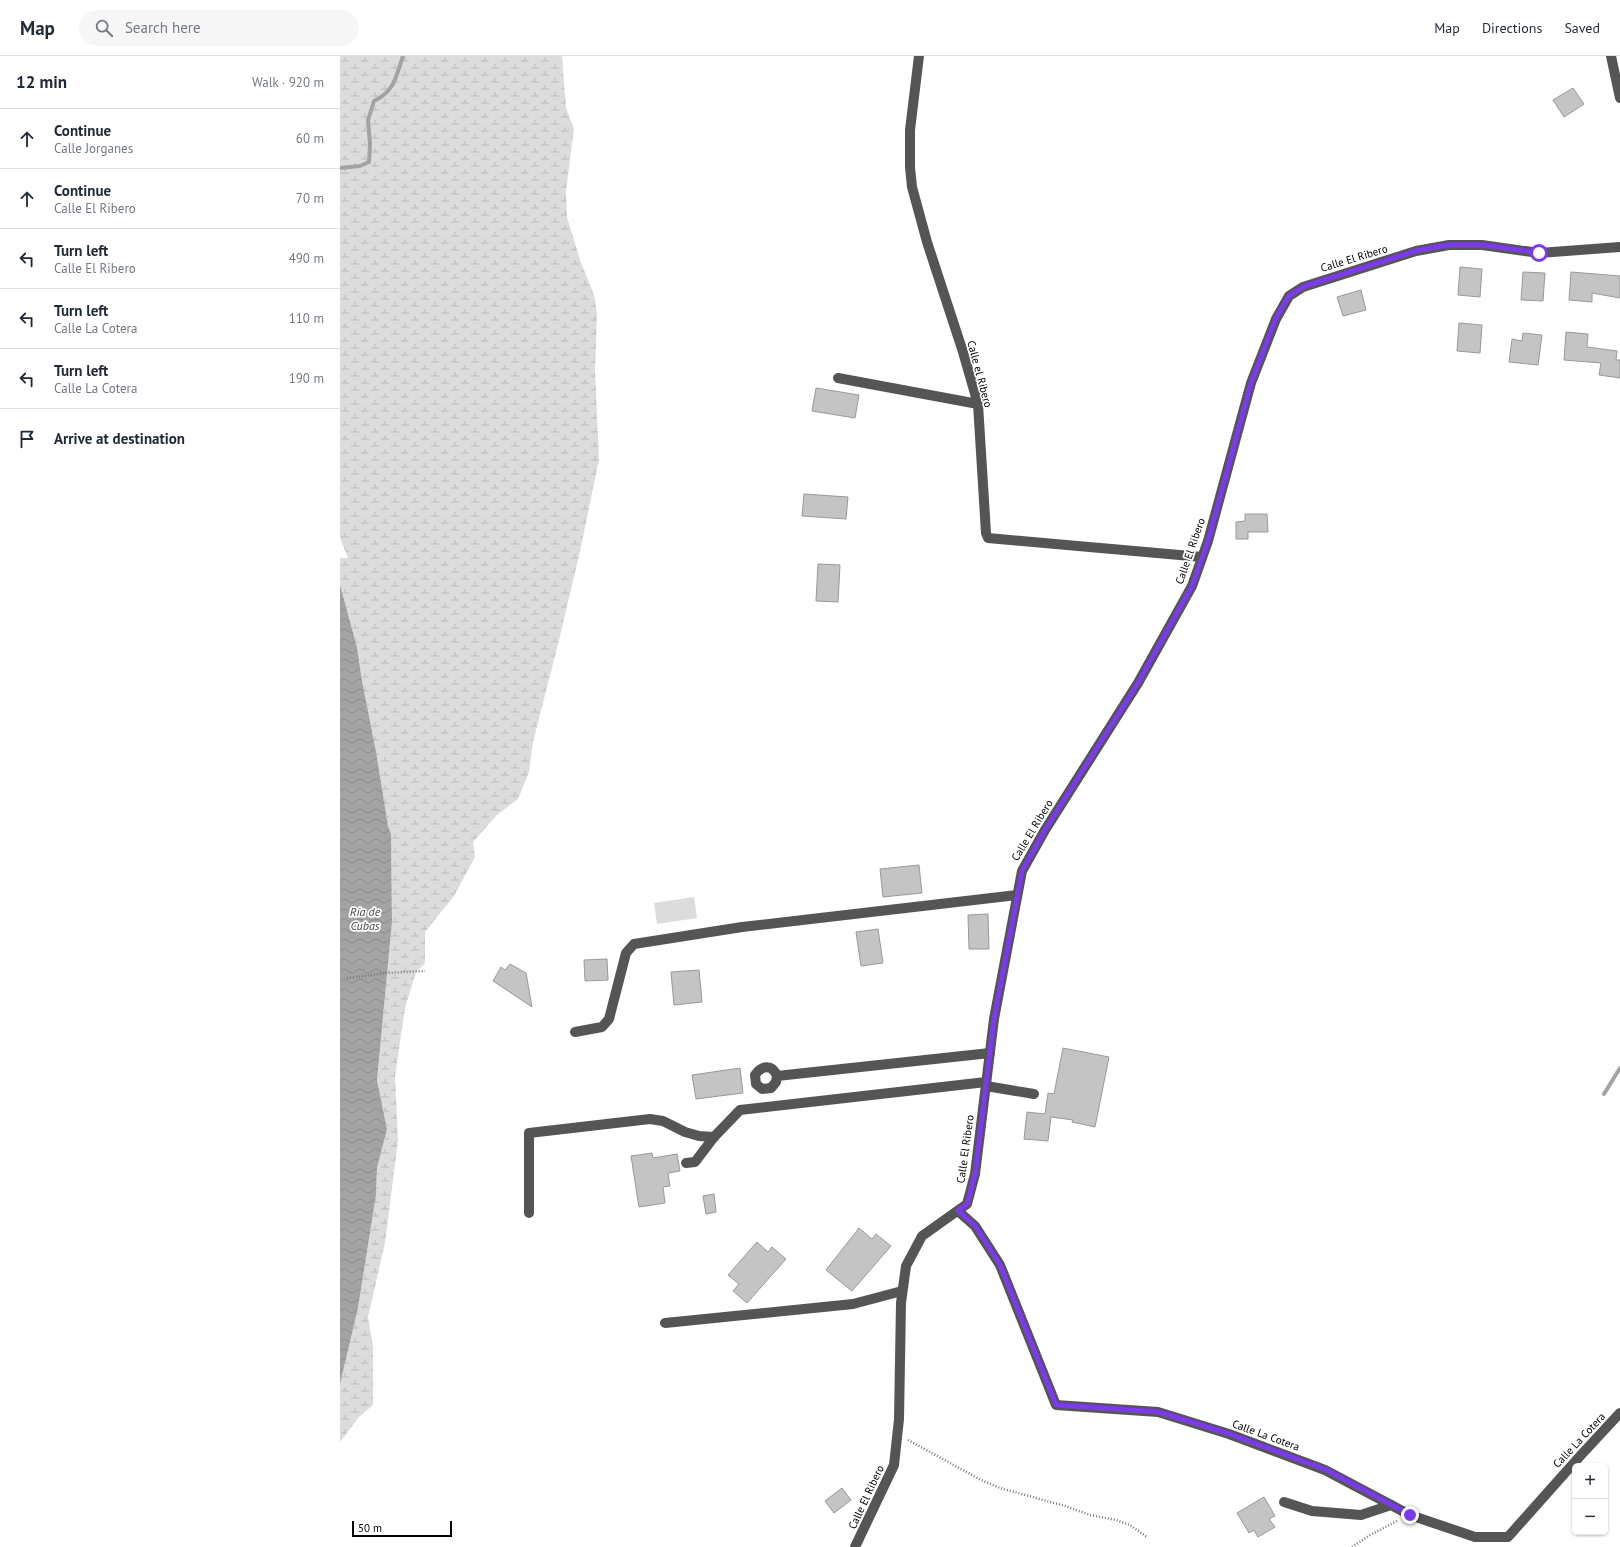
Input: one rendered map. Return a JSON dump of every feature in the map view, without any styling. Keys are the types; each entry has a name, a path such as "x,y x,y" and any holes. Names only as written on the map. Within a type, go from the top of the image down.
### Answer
{"street":[{"name":"Calle el Ribero","path":"919,56 910,130 910,167 912,187 926,242 963,352 978,404 986,533 988,538 1202,557"},
{"path":"1611,56 1620,98"},
{"name":"Calle El Ribero","path":"855,1547 894,1465 899,1419 901,1302 906,1266 922,1236 967,1204 975,1174 994,1019 1022,871 1045,830 1138,683 1192,586 1202,557 1251,383 1276,318 1289,296 1303,287 1416,251 1449,245 1482,245 1539,253 1620,247"},
{"path":"838,378 978,404"},
{"path":"575,1032 602,1027 609,1019 626,952 634,944 742,927 1017,895"},
{"path":"777,1076 990,1054"},
{"path":"686,1163 695,1162 714,1137 740,1110 986,1084 1034,1094"},
{"path":"529,1213 529,1133 650,1118 663,1121 685,1132 699,1136 714,1137"},
{"name":"Calle La Cotera","path":"958,1211 975,1226 1000,1265 1056,1405 1158,1412 1229,1434 1326,1470 1410,1515 1475,1537 1508,1537 1620,1413"},
{"path":"664,1323 853,1304 902,1291"},
{"path":"1284,1502 1312,1511 1361,1516 1391,1505"}],"path":[{"path":"347,978 387,973 425,971"},
{"path":"897,1434 981,1480 1000,1488 1066,1506 1090,1515 1116,1520 1130,1525 1147,1537"},
{"path":"1352,1547 1370,1535 1410,1515"}],"green space":[{"path":"340,56 562,56 566,108 574,129 566,191 567,217 580,260 594,295 597,313 595,371 599,459 581,547 533,742 529,772 518,799 497,815 473,842 475,857 454,896 425,932 425,963 416,972 405,1008 395,1077 398,1140 385,1243 368,1317 373,1347 373,1405 359,1417 340,1442 340,1384 358,1308 376,1195 377,1168 387,1129 377,1080 392,922 391,834 388,826 357,647 340,585 340,558 348,558 340,538"},
{"path":"694,897 697,918 657,924 654,903"}],"water":[{"name":"Ría de Cubas","path":"340,585 357,647 388,826 391,834 392,922 377,1080 387,1129 377,1168 376,1195 358,1308 340,1384"}],"building":[{"path":"1573,88 1584,104 1564,117 1553,100"},
{"path":"1460,267 1482,269 1480,297 1458,295"},
{"path":"1523,272 1545,273 1543,301 1521,300"},
{"path":"1571,272 1620,276 1620,298 1592,293 1592,302 1569,300"},
{"path":"1361,290 1366,310 1343,316 1337,297"},
{"path":"1459,323 1482,325 1480,353 1457,351"},
{"path":"1566,332 1588,334 1587,347 1617,351 1616,360 1620,360 1620,378 1599,375 1601,363 1564,360"},
{"path":"1523,333 1542,335 1538,365 1509,362 1512,339 1522,341"},
{"path":"816,388 859,395 855,418 812,411"},
{"path":"804,494 848,497 846,519 802,516"},
{"path":"1245,514 1267,514 1268,532 1248,532 1248,539 1236,539 1236,522 1245,521"},
{"path":"818,564 840,565 838,602 816,601"},
{"path":"919,865 922,893 883,897 880,869"},
{"path":"988,914 989,949 969,949 968,915"},
{"path":"878,929 883,963 861,966 856,932"},
{"path":"607,959 608,980 585,981 584,960"},
{"path":"510,964 526,973 532,1007 493,981 501,967 505,970"},
{"path":"699,970 702,1002 674,1005 671,972"},
{"path":"1063,1048 1109,1057 1095,1127 1072,1122 1073,1120 1051,1117 1048,1141 1024,1139 1027,1112 1045,1114 1048,1093 1054,1094"},
{"path":"740,1068 743,1093 696,1099 692,1075"},
{"path":"652,1153 653,1158 677,1154 680,1171 668,1173 670,1186 663,1187 665,1203 639,1207 631,1156"},
{"path":"714,1194 716,1212 706,1214 703,1196"},
{"path":"859,1228 872,1239 876,1234 891,1246 852,1291 826,1270"},
{"path":"757,1242 768,1252 772,1247 786,1259 747,1303 733,1291 739,1284 728,1275"},
{"path":"842,1488 851,1500 834,1513 825,1501"},
{"path":"1264,1497 1275,1516 1269,1519 1275,1527 1258,1537 1254,1530 1249,1533 1237,1513"}],"waterway":[{"path":"340,168 360,166 369,162 370,144 368,120 374,101 391,88 403,56"},
{"path":"1604,1094 1620,1068"}],"route":[{"path":"1410,1515 1326,1470 1229,1434 1158,1412 1056,1405 1000,1265 975,1226 958,1211 967,1204 975,1174 994,1019 1022,871 1045,830 1138,683 1192,586 1208,541 1251,383 1276,318 1289,296 1303,287 1416,251 1449,245 1482,245 1539,253"}]}
